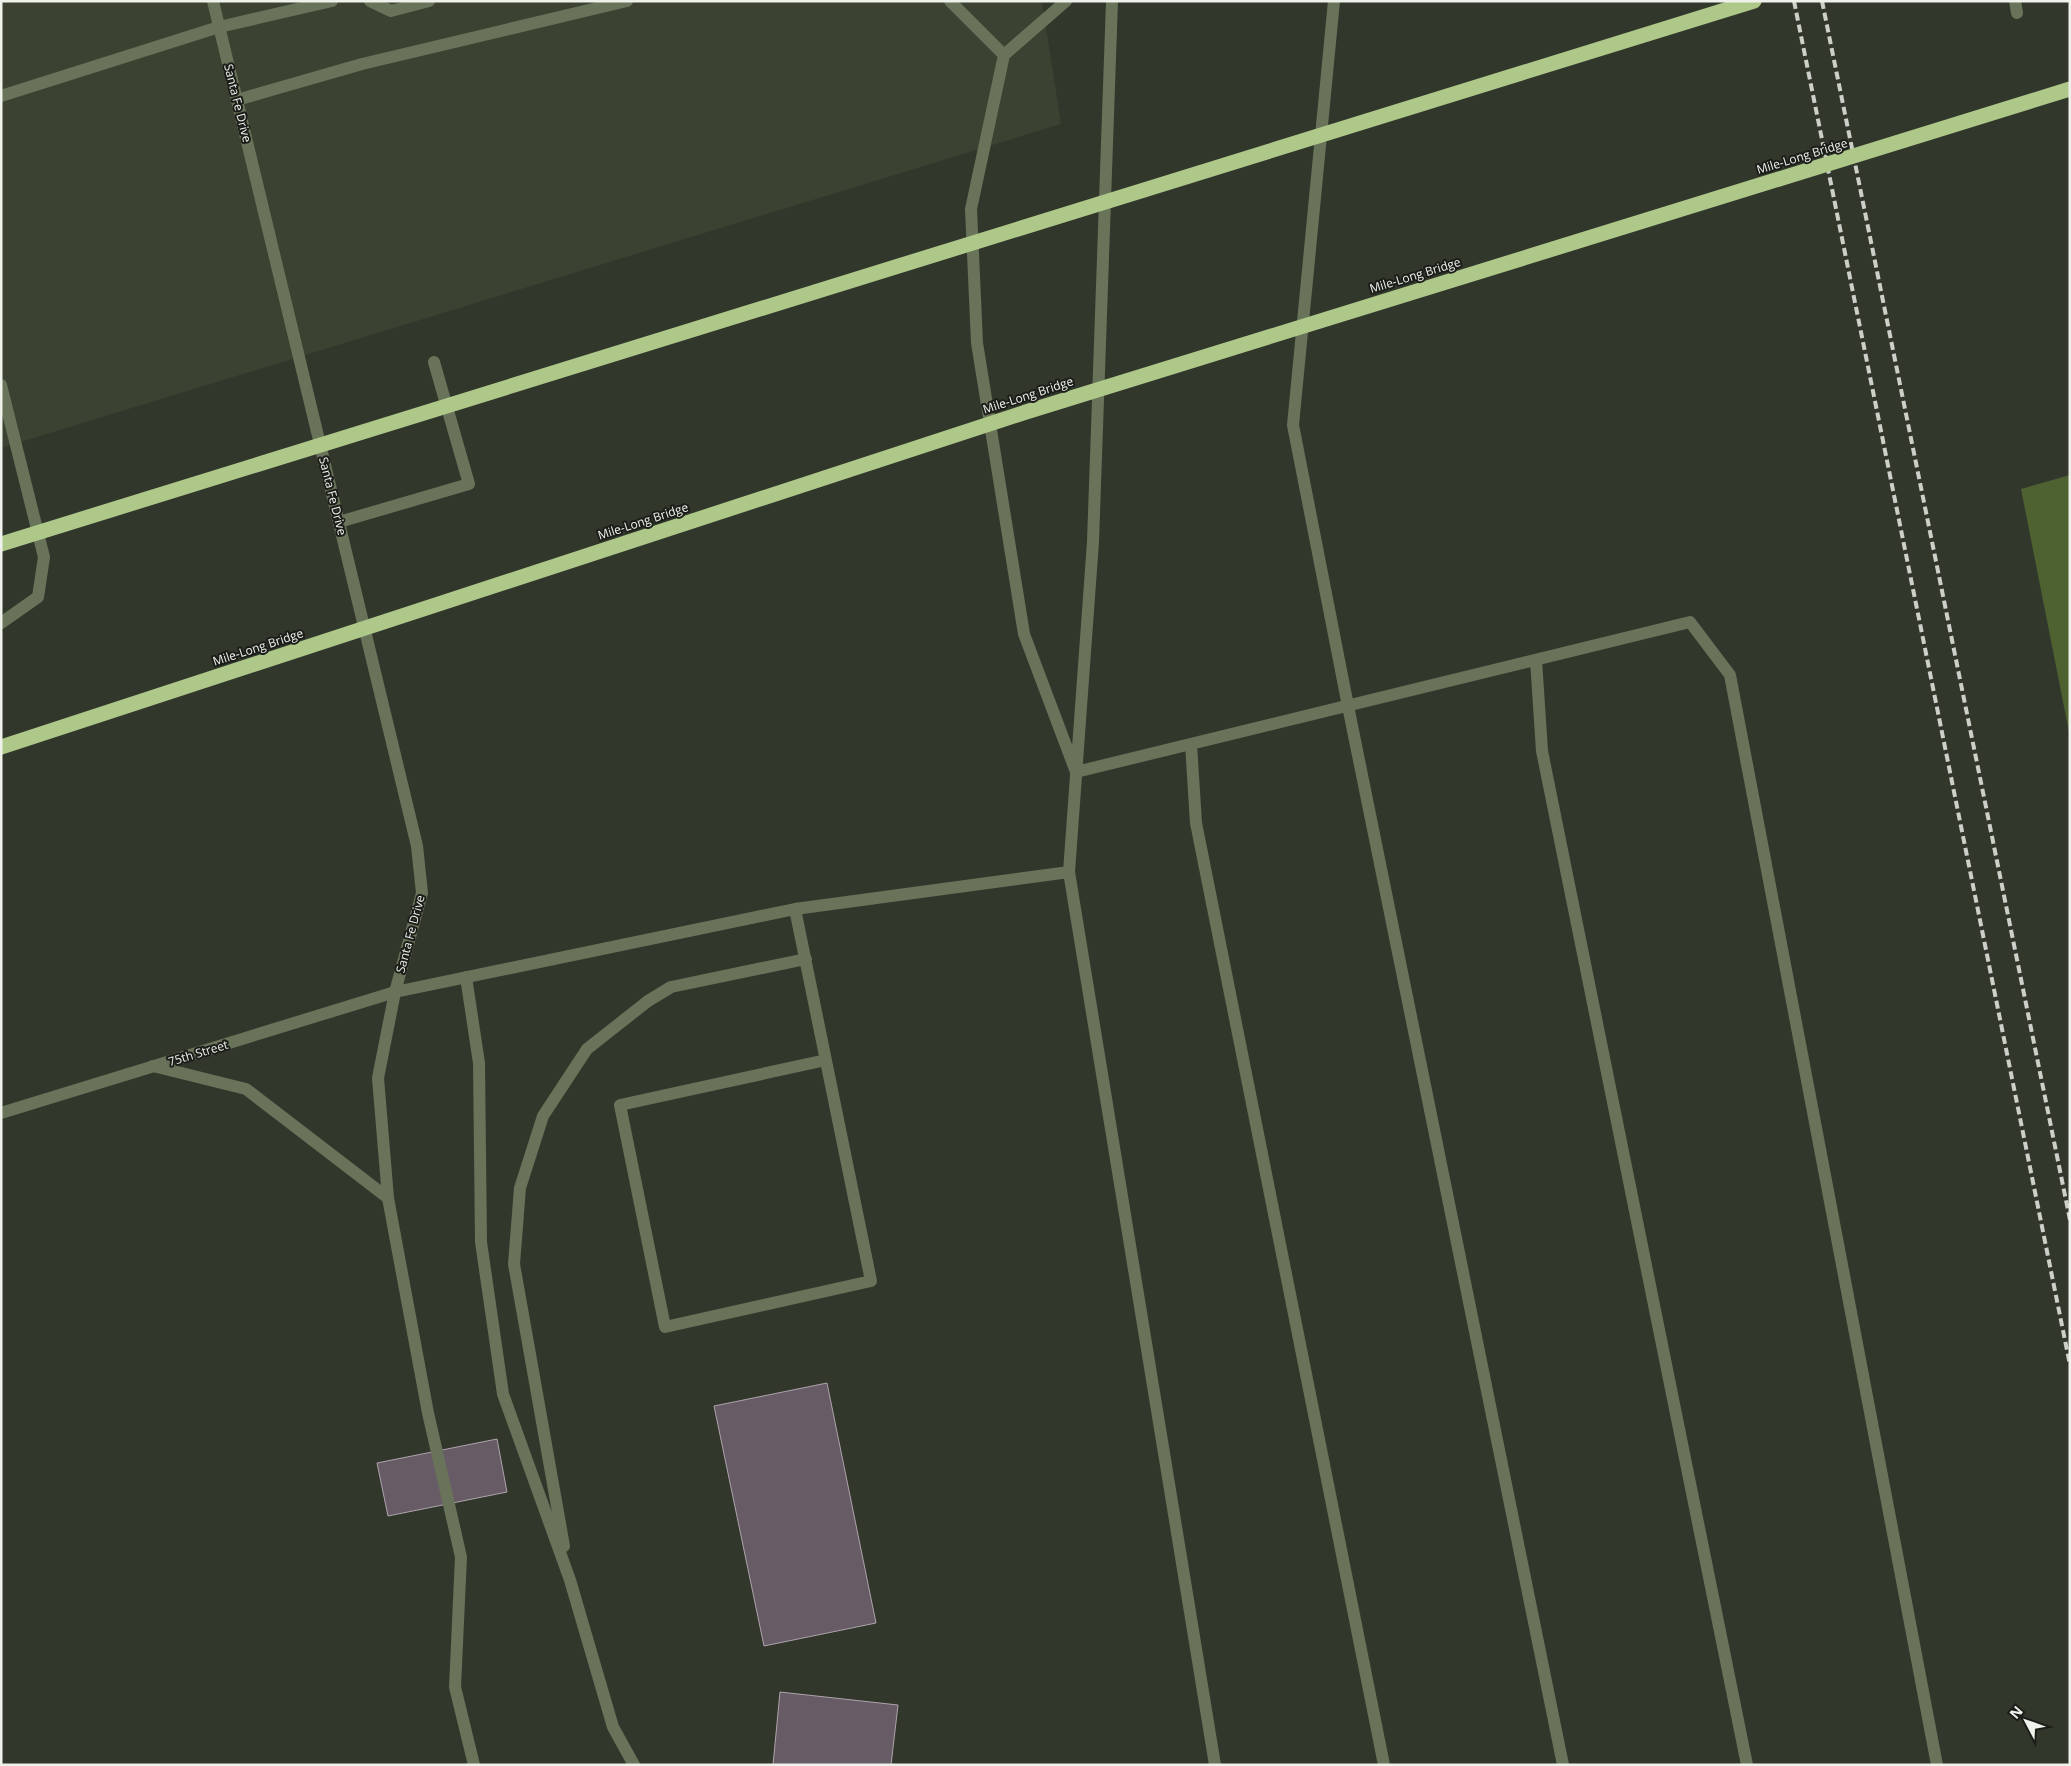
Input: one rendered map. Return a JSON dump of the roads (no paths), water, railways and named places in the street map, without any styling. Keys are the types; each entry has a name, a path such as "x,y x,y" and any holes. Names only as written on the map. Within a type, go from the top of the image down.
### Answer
{"highway":[{"path":"1,544 1754,1"},
{"name":"Mile-Long Bridge","path":"1,747 1026,412 2070,89"}],"street":[{"name":"Santa Fe Drive","path":"213,1 417,846 422,892 395,992 378,1078 388,1198 428,1413 461,1557 455,1687 474,1765"},
{"path":"1,96 220,27 332,1"},
{"path":"370,1 391,11 429,1"},
{"path":"237,100 362,64 627,1"},
{"path":"950,1 1004,55"},
{"path":"1066,1 1004,55 971,209 977,344 1024,634 1076,772"},
{"path":"1112,1 1092,542 1069,872 1215,1765"},
{"path":"1334,1 1293,425 1348,706 1563,1765"},
{"path":"339,522 469,484 434,362"},
{"path":"1,385 44,557 38,597 1,623"},
{"path":"1076,772 1690,622 1730,675 1937,1765"},
{"path":"1536,660 1542,751 1747,1765"},
{"path":"1191,744 1196,822 1384,1765"},
{"name":"75th Street","path":"1,1113 395,992 796,909 1069,872"},
{"path":"796,909 871,1281 665,1327 620,1105 826,1060"},
{"path":"570,1580 514,1264 520,1188 543,1116 588,1049 648,1001 671,988 806,959"},
{"path":"466,977 479,1063 481,1242 503,1394 570,1580 612,1727 634,1765"},
{"path":"153,1066 246,1089 388,1198"}],"railway":[{"path":"1794,1 2070,1365"},
{"path":"1822,1 2070,1220"}]}
